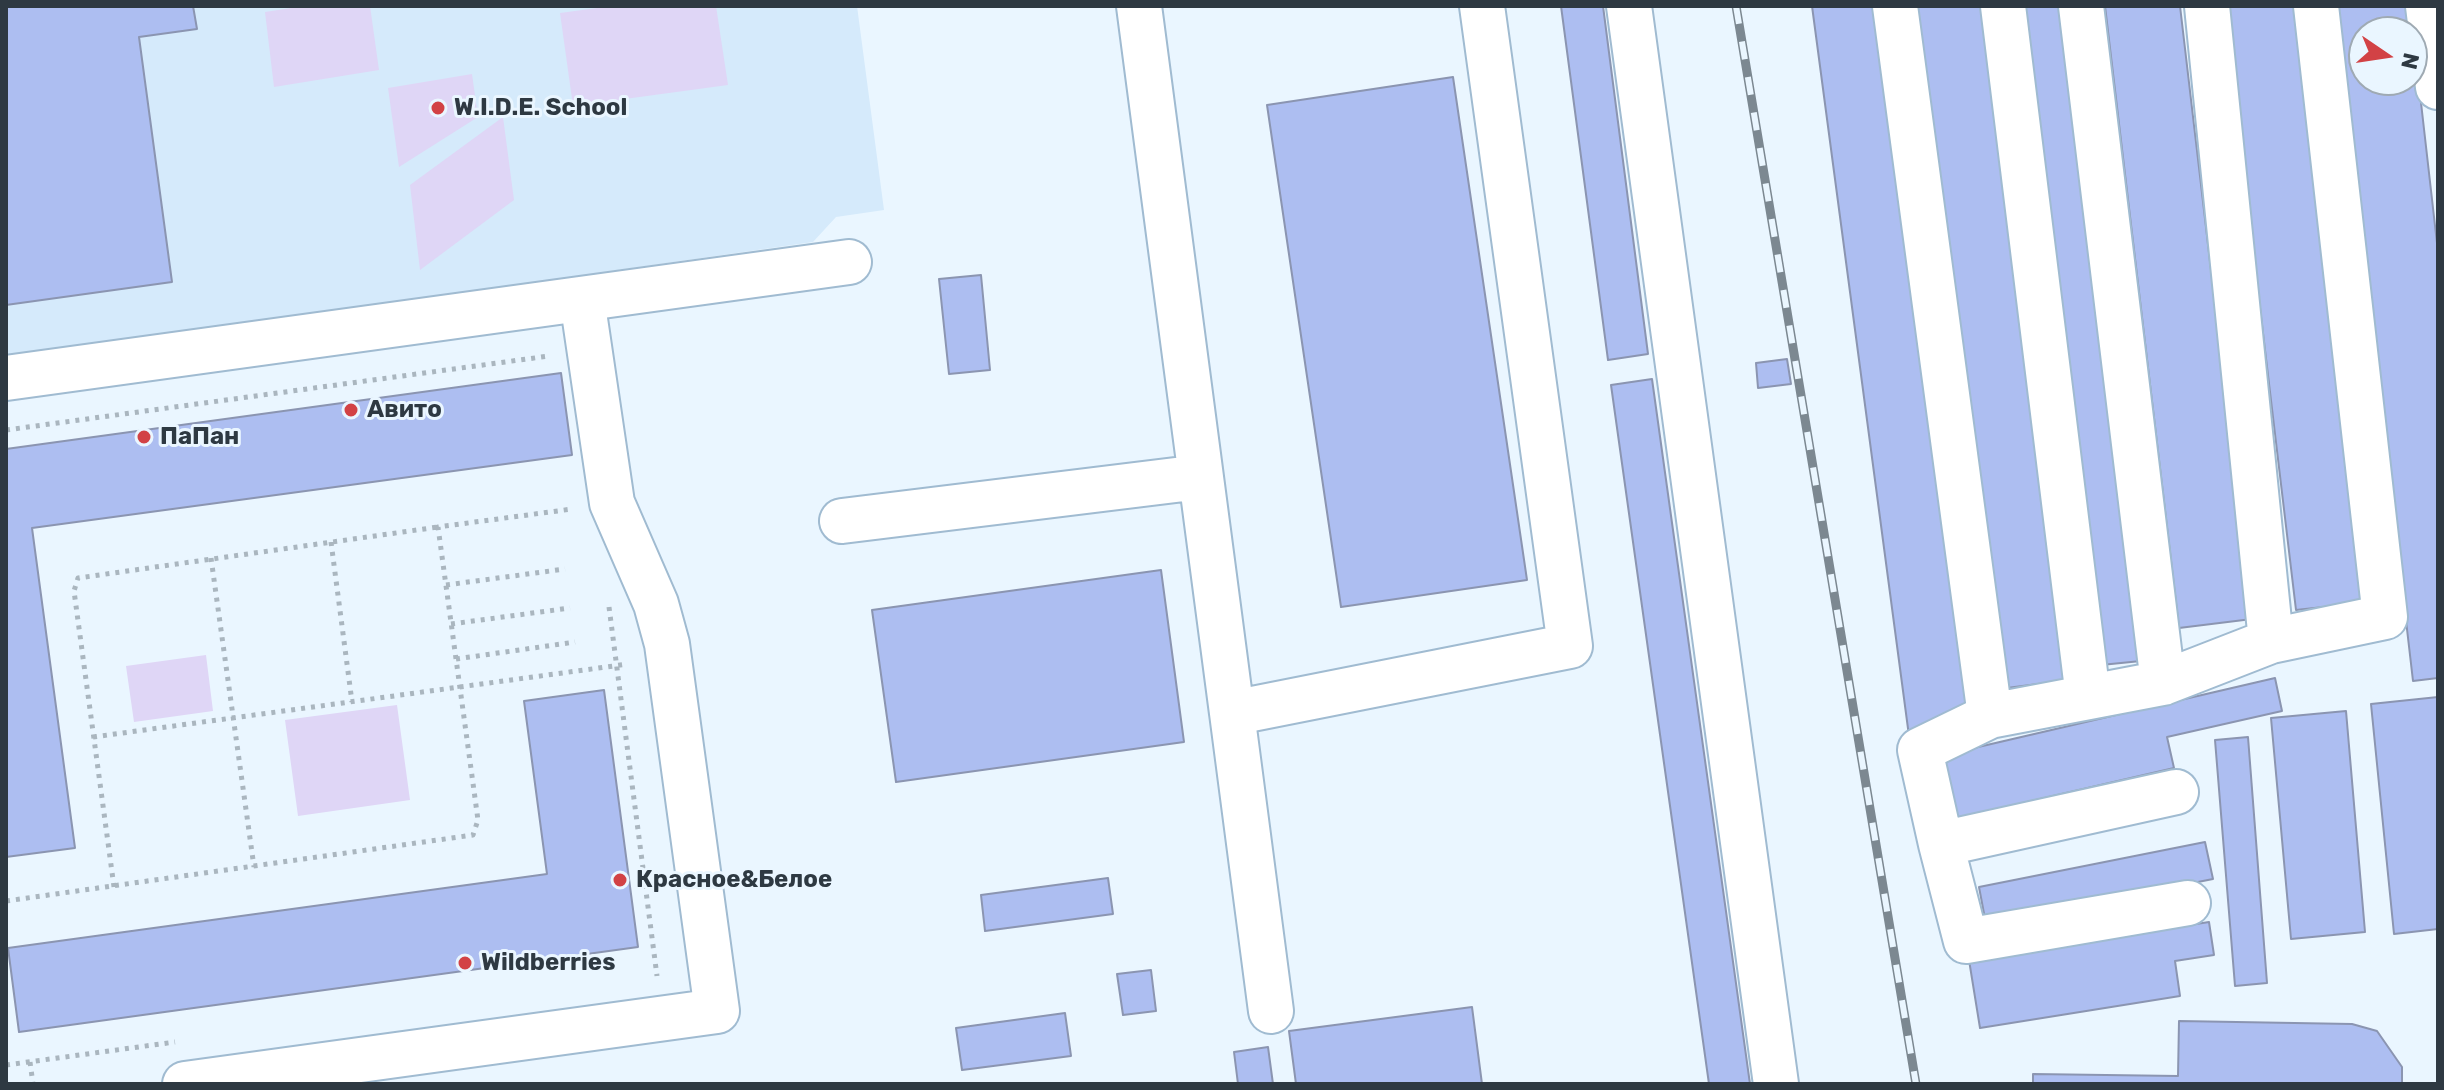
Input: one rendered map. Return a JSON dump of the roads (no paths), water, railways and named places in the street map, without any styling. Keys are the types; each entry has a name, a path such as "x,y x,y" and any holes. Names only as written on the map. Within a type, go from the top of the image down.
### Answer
{"lane":[{"path":"1139,6 1271,1011"},
{"path":"1232,713 1570,646 1482,6"},
{"path":"1629,6 1776,1084"},
{"path":"1895,6 1990,716"},
{"path":"2003,6 2088,697"},
{"path":"2081,6 2163,683"},
{"path":"2207,6 2271,641"},
{"path":"2188,903 1966,941 1920,750 1990,716 2163,683 2271,641 2385,617 2316,6"},
{"path":"2428,6 2438,87"},
{"path":"6,378 849,262"},
{"path":"185,1084 717,1011 667,644 656,604 612,503 582,299"},
{"path":"842,521 1200,477"},
{"path":"1941,844 2176,792"}],"railway":[{"path":"1736,6 1916,1084"}],"place":[{"name":"W.I.D.E. School","path":"438,108"},
{"name":"Авито","path":"351,410"},
{"name":"ПаПан","path":"144,437"},
{"name":"Красное&Белое","path":"620,880"},
{"name":"Wildberries","path":"465,963"}]}
